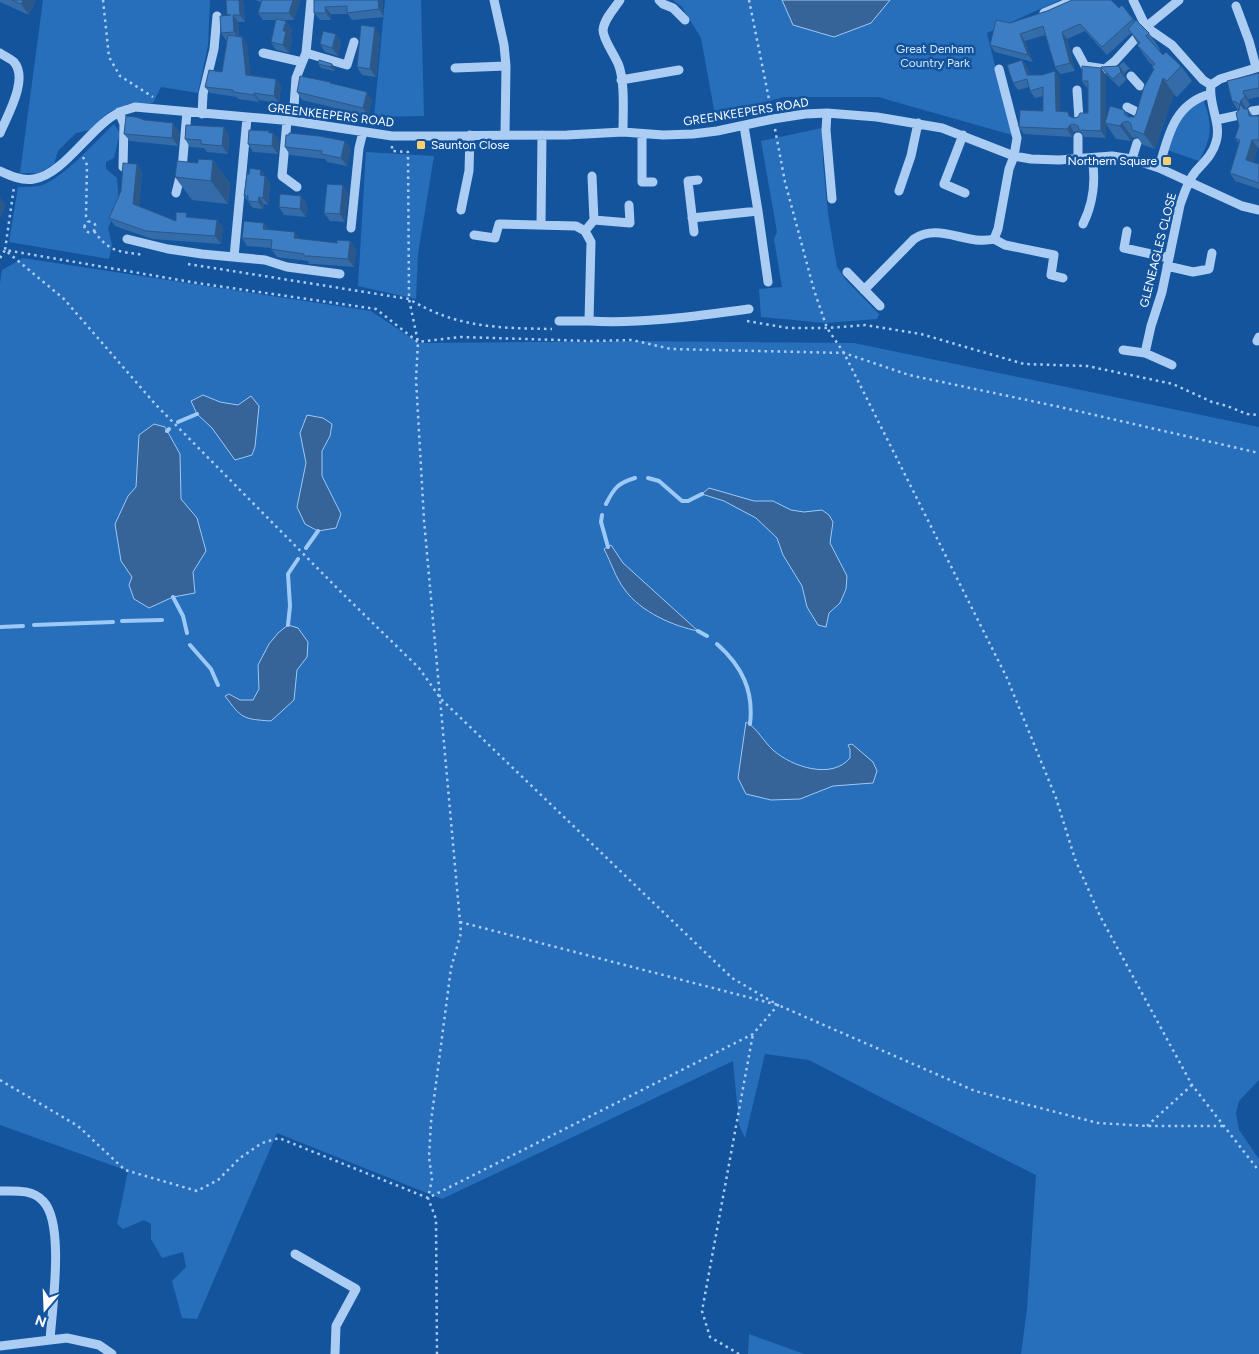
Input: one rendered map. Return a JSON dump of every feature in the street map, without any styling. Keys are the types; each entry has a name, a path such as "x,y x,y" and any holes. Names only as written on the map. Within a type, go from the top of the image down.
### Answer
{"street":[{"path":"297,187 282,176 296,78 306,53 311,0"},
{"path":"494,0 504,45 506,66 505,135"},
{"path":"620,0 603,30 605,39 613,51 619,67 623,132"},
{"path":"659,0 673,8 685,20"},
{"path":"1032,19 1074,0"},
{"path":"1133,0 1146,28 1172,45 1211,90"},
{"path":"1077,51 1085,66 1105,69 1118,63 1146,28 1179,0"},
{"path":"1159,168 1176,117 1185,107 1211,90 1220,79 1258,67 1236,6"},
{"path":"202,114 203,94 214,49 217,16"},
{"path":"306,53 347,64 354,42"},
{"path":"0,53 14,62 20,79 16,96 0,134"},
{"path":"264,53 302,62"},
{"path":"455,68 506,66"},
{"path":"994,239 998,229 1017,138 999,69"},
{"path":"621,80 680,70"},
{"path":"1131,76 1140,86"},
{"path":"1077,90 1079,119"},
{"name":"GLENEAGLES CLOSE","path":"1145,353 1162,292 1180,206 1196,171 1206,161 1216,142 1218,131 1211,90"},
{"name":"GREENKEEPERS ROAD","path":"15,177 33,179 48,174 106,122 119,112 134,107 290,121 392,136 542,135 623,132 663,135 693,134 744,126 773,119 827,113 918,123 964,136 1014,156 1078,160 1112,156 1132,160 1159,168 1242,206 1259,210"},
{"path":"1127,107 1145,116 1141,127"},
{"path":"119,112 124,124 123,167"},
{"path":"176,193 182,169 187,112"},
{"path":"827,113 826,130 832,199"},
{"path":"1216,120 1239,115"},
{"path":"234,257 247,118"},
{"path":"899,191 911,156 918,123"},
{"path":"744,126 763,239 768,282"},
{"path":"352,228 359,148 363,132"},
{"path":"642,134 642,182 653,182"},
{"path":"461,210 468,171 470,135"},
{"path":"541,224 542,135"},
{"path":"964,136 944,184 965,192"},
{"path":"1078,137 1078,160"},
{"path":"1132,160 1137,143"},
{"path":"1083,224 1090,211 1092,158"},
{"path":"0,171 15,177"},
{"path":"585,231 594,220 592,176"},
{"path":"694,232 688,181 698,180"},
{"path":"594,220 630,223 629,205"},
{"path":"692,218 758,210"},
{"path":"474,235 495,238 499,224 576,226 585,231 591,242 589,321"},
{"path":"1127,231 1124,248 1193,272 1209,269 1212,253"},
{"path":"864,290 914,239 922,234 933,232 985,242 994,239 1006,245 1054,255 1051,275 1063,278"},
{"path":"127,239 168,249 265,260 286,267 340,274"},
{"path":"847,272 880,306"},
{"path":"558,325 589,321 622,323 653,321 749,309"},
{"path":"1123,350 1145,353 1172,365"},
{"path":"0,1191 30,1192 44,1201 52,1218 56,1244 50,1340"},
{"path":"295,1254 356,1289 336,1326 336,1354"},
{"path":"0,1346 10,1349 67,1338 99,1345 112,1354"}],"path":[{"path":"104,0 109,57 120,76 160,101 160,109"},
{"path":"749,0 785,182 814,290 828,328 844,353 1006,678 1056,798 1075,859 1100,916 1192,1085 1259,1171"},
{"path":"392,136 392,151 408,152 409,300 418,342 416,378 423,510 462,933 451,968 431,1122 429,1157 432,1180 428,1198 436,1219 437,1354"},
{"path":"78,147 87,165 86,216 88,222 85,226 86,231 90,233 94,231"},
{"path":"0,258 5,250 15,177"},
{"path":"88,222 94,224 96,228 94,231 103,243 113,250 148,256"},
{"path":"5,250 197,283 376,309 418,342 461,337 590,341 632,340 672,349 844,353 909,375 1060,407 1259,453"},
{"path":"5,250 64,299 156,405 340,592 420,668 441,699 732,978 778,1005 975,1091 1098,1123 1147,1126 1223,1126"},
{"path":"183,262 200,267 409,300 428,310 466,324 506,328 558,325"},
{"path":"747,321 788,328 828,328 865,325 921,334 1024,364 1087,366 1173,384 1212,402 1247,414 1259,415"},
{"path":"460,922 778,1005"},
{"path":"0,1080 78,1126 125,1170 197,1191 218,1180 240,1158 262,1143 279,1138 428,1198 753,1034 778,1005"},
{"path":"740,1354 710,1337 702,1311 753,1034"},
{"path":"1147,1126 1192,1085"}],"green space":[{"path":"43,0 210,0 208,45 198,93 161,87 153,103 128,104 109,112 90,130 76,133 58,151 54,164 39,173 20,173"},
{"path":"385,0 421,0 424,116 374,117"},
{"name":"Great Denham Country Park","path":"673,0 1060,0 987,33 1012,135 878,97 784,97 715,115 701,38 682,7"},
{"path":"1203,99 1210,131 1207,145 1199,161 1167,150 1178,118"},
{"path":"114,124 120,133 114,158 106,162 106,169 117,178 119,203 108,228 112,245 109,259 9,242 18,187 31,187 47,183 78,160"},
{"path":"822,128 828,214 837,267 845,279 879,314 877,319 825,323 761,317 759,289 782,287 774,239 777,232 761,141"},
{"path":"366,152 434,156 418,254 416,299 358,286"},
{"path":"23,258 371,311 419,343 630,341 854,343 1259,427 1259,1080 1239,1101 1236,1113 1239,1130 1259,1159 1259,1354 1021,1354 1027,1309 1036,1175 809,1060 765,1054 745,1138 739,1125 733,1061 442,1199 277,1133 197,1319 182,1318 172,1281 186,1267 183,1252 162,1258 151,1239 151,1224 144,1220 123,1229 117,1224 128,1171 0,1125 0,283 2,270"},
{"path":"749,1334 804,1354 748,1354"}],"shaded area":[{"path":"782,0 890,0 871,23 834,37 793,25"},
{"path":"203,395 220,402 238,405 251,396 259,406 255,447 252,455 235,460 212,428 197,414 191,401"},
{"path":"307,415 323,418 332,424 330,436 322,451 322,476 341,514 336,528 318,531 305,524 297,507 306,463 300,433"},
{"path":"154,424 165,427 180,454 181,499 197,518 206,551 193,572 195,593 173,597 149,608 134,599 129,585 132,577 121,561 115,524 128,496 136,487 139,435"},
{"path":"709,488 754,501 773,501 791,510 804,512 822,510 829,515 833,522 830,543 847,576 846,589 840,603 829,613 826,627 818,625 807,607 802,586 783,555 777,538 756,518 724,501 702,494"},
{"path":"611,545 623,563 698,631 678,626 658,617 632,598 619,581 604,549"},
{"path":"288,625 298,628 308,642 307,657 297,670 294,700 271,721 244,716 235,709 225,696 229,694 240,700 253,700 259,689 258,665 269,644"},
{"path":"746,722 781,756 791,762 812,769 823,770 842,765 850,758 848,745 852,744 873,762 877,771 873,783 833,786 800,799 771,800 746,794 738,778"}],"building":[{"path":"12,0 23,0 21,4"},
{"path":"226,0 239,0 240,15 233,15 234,32 221,33 220,16 231,15 227,15"},
{"path":"262,0 293,0 289,13 258,13"},
{"path":"314,0 378,0 379,9 347,13 347,6 325,7 326,13 314,13"},
{"path":"1072,0 1111,0 1119,8 1122,5 1133,19 1102,47 1080,24 1062,32 1070,63 1055,67 1043,26 1020,34 1028,55 990,45 996,20 1010,23 1047,11"},
{"path":"276,19 286,21 283,31 286,31 283,45 271,42"},
{"path":"1136,20 1149,33 1146,36 1163,55 1166,52 1181,66 1167,81 1163,78 1144,134 1132,130 1131,124 1128,121 1120,126 1105,123 1110,106 1124,110 1125,115 1128,117 1134,117 1144,87 1154,69 1152,67 1155,64 1137,45 1140,43 1128,29"},
{"path":"361,25 375,27 370,69 357,67"},
{"path":"323,31 336,34 332,48 320,44"},
{"path":"228,35 242,37 246,75 276,79 274,96 254,93 254,95 233,92 233,90 205,87 209,70 222,72"},
{"path":"319,60 332,64 331,67 318,64"},
{"path":"1022,60 1027,75 1042,75 1055,71 1056,111 1068,112 1069,116 1074,118 1078,117 1080,113 1088,113 1088,81 1082,81 1082,66 1101,68 1101,131 1079,130 1078,126 1074,124 1070,125 1067,129 1019,127 1020,110 1043,111 1043,87 1030,91 1027,79 1013,83 1007,65"},
{"path":"1119,66 1121,72 1113,79 1101,67"},
{"path":"1259,73 1259,88 1243,91 1245,97 1241,100 1240,104 1244,109 1248,109 1249,116 1259,116 1259,140 1252,140 1246,160 1259,164 1259,183 1230,173 1240,140 1235,138 1239,126 1236,113 1240,105 1232,101 1227,81"},
{"path":"300,76 367,92 363,108 297,92"},
{"path":"126,116 173,123 172,138 124,134"},
{"path":"186,125 224,127 222,146 201,144 201,140 185,139"},
{"path":"249,130 273,133 272,146 248,144"},
{"path":"289,133 345,141 341,158 321,154 322,151 285,147 286,135 289,135"},
{"path":"198,159 213,160 211,181 175,177 177,161 198,163"},
{"path":"123,163 137,164 133,204 176,221 176,212 187,213 186,217 217,220 215,236 146,231 109,218 121,191"},
{"path":"250,168 261,170 260,175 265,176 263,198 259,197 258,202 248,201 248,196 244,196 247,174 249,174"},
{"path":"327,184 343,185 340,214 324,213"},
{"path":"280,194 301,196 300,209 279,207"},
{"path":"244,221 264,223 263,229 295,232 294,238 337,243 337,240 350,241 348,259 304,256 304,254 271,249 272,240 242,238"}],"waterway":[{"path":"178,422 197,414"},
{"path":"606,504 617,487 635,478"},
{"path":"648,478 659,481 682,501 688,501 702,494"},
{"path":"602,515 601,522 608,547"},
{"path":"306,548 318,531"},
{"path":"288,625 290,606 288,574 298,559"},
{"path":"173,597 183,616 187,633"},
{"path":"122,621 162,620"},
{"path":"34,625 113,622"},
{"path":"0,627 23,626"},
{"path":"698,631 707,636"},
{"path":"717,644 733,661 744,680 750,701 750,724"},
{"path":"190,645 211,669 218,685"}],"tunnel":[{"path":"1120,65 1131,76"}],"place":[{"name":"Saunton Close","path":"421,145"},
{"name":"Northern Square","path":"1167,161"}]}
